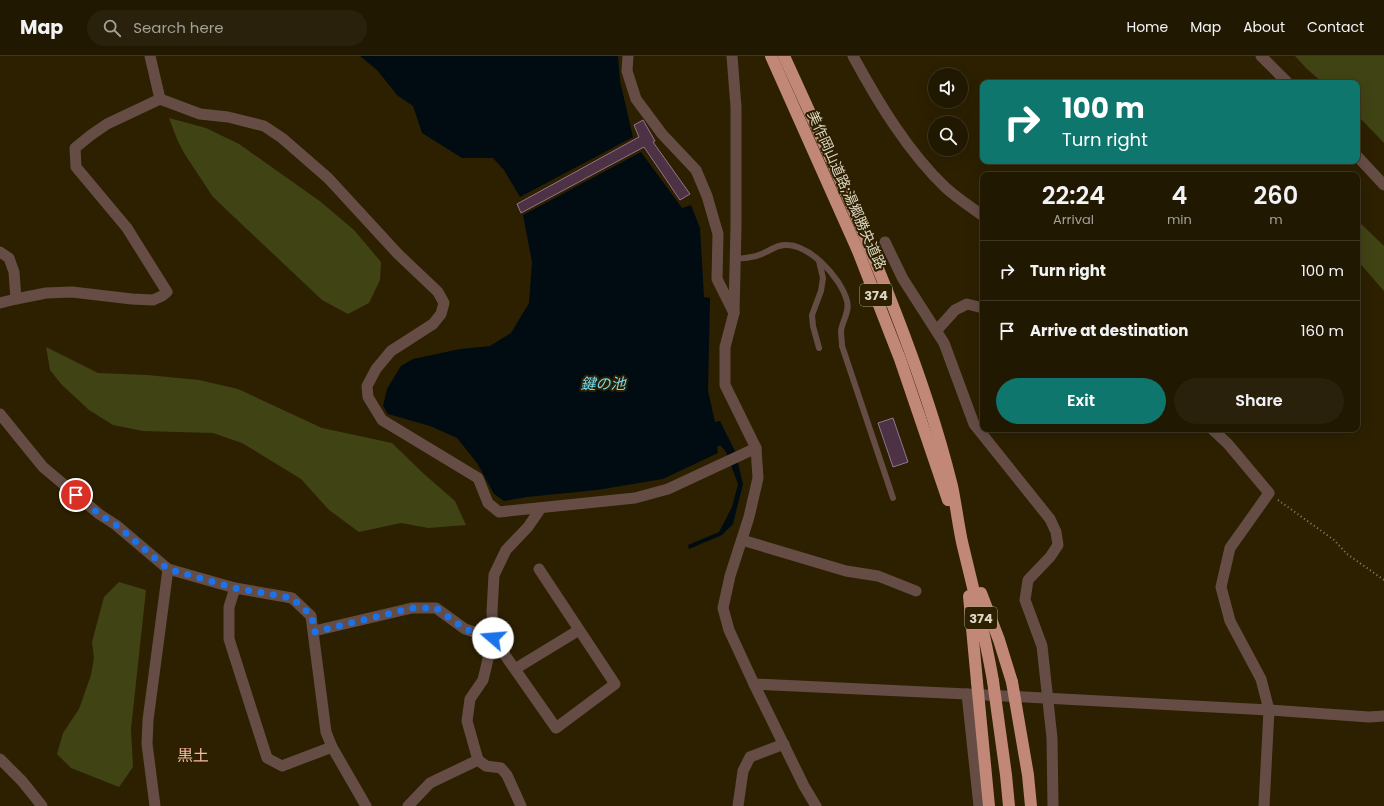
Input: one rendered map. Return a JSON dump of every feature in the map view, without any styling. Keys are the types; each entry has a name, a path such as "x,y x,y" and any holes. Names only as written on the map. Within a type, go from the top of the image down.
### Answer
{"highway":[{"name":"美作岡山道路;湯郷勝央道路","path":"771,56 841,211 878,299 962,541 986,643 1006,775 1009,806"},
{"name":"美作岡山道路;湯郷勝央道路","path":"784,56 871,249 911,354 944,454 962,541"},
{"path":"966,555 986,604 1012,682 1028,775 1031,806"},
{"path":"966,555 989,806"}],"street":[{"path":"150,56 160,99"},
{"path":"628,56 627,71 636,99 662,134 696,170 707,196 718,234 717,279 734,313"},
{"path":"732,56 736,107 734,313 725,347 725,385 756,448 758,478 749,517 730,576 723,608 729,630 754,684 816,806"},
{"path":"853,56 881,105 919,159 947,189 980,214"},
{"path":"1261,56 1285,80"},
{"path":"0,303 16,298 46,293 72,292 153,300 167,292 127,228 76,167 75,148 107,124 160,99 200,114 228,117 264,126 282,138 328,178 398,254 438,292 444,303 441,314 434,324 391,351 376,369 367,386 368,397 382,420 478,478 488,503 499,512 635,498 668,489 756,448"},
{"path":"1360,159 1384,185"},
{"path":"885,242 903,278 944,343 974,424 980,432"},
{"path":"0,252 9,258 14,272 16,298"},
{"path":"937,330 955,310 968,304 980,307"},
{"path":"0,414 43,467 99,514 116,525 168,569 235,588 292,598 312,616 326,732 332,747 366,806"},
{"path":"980,432 1050,519 1056,532 1058,545 1050,557 1028,580 1025,600 1042,646 1052,738 1053,806"},
{"path":"1215,432 1228,444 1269,493 1230,548 1221,587 1230,621 1261,679 1269,710 1264,806"},
{"path":"521,806 501,768 486,766 478,760 467,721 470,699 483,680 493,638 492,610 494,575 506,550 528,527 541,508"},
{"path":"742,540 846,571 878,576 916,591"},
{"path":"155,806 146,744 168,569"},
{"path":"314,632 412,608 436,608 465,629 493,638 556,728 615,684 539,569"},
{"path":"235,588 229,607 230,638 267,758 282,766 332,747"},
{"path":"515,669 579,630"},
{"path":"754,684 1269,710 1370,717 1384,716"},
{"path":"967,694 979,806"},
{"path":"738,806 743,772 750,757 784,744"},
{"path":"0,759 22,781 42,806"},
{"path":"408,806 430,783 478,760"}],"lane":[{"path":"735,259 758,256 779,246 793,246 807,251 819,261 830,271 841,287 848,302 846,316 841,330 842,346 893,498"},
{"path":"819,261 823,278 821,291 812,315 813,326 819,348"}],"path":[{"path":"1269,493 1334,540 1347,554 1384,580"}],"green space":[{"path":"1295,56 1384,56 1384,143 1360,118 1360,80 1320,80"},
{"path":"169,118 206,128 239,144 321,202 354,230 381,262 380,280 369,303 348,314 322,300 213,197 184,153"},
{"path":"1360,223 1384,246 1384,291 1360,263"},
{"path":"46,347 98,373 147,375 199,380 238,389 322,428 392,443 455,501 466,525 428,528 401,523 359,532 329,510 301,479 242,443 213,433 143,431 113,425 89,410 61,384 50,370"},
{"path":"119,582 146,590 131,729 133,767 119,787 71,768 57,754 63,733 79,709 91,675 94,658 92,642 104,597"}],"water":[{"path":"360,56 618,56 620,81 633,137 520,197 504,170 493,158 462,158 422,133 413,106 397,95 377,70"},
{"name":"鍵の池","path":"641,152 682,208 691,205 700,228 704,297 710,298 708,391 715,422 720,421 735,451 743,484 733,524 722,535 689,549 688,545 719,532 732,507 738,484 726,452 720,445 717,447 718,453 663,479 597,490 527,497 504,501 494,494 477,463 457,438 430,426 388,414 383,406 387,389 401,366 413,359 460,349 490,346 511,333 529,303 532,262 523,215"}],"building":[{"path":"643,120 655,141 653,142 690,194 680,200 644,147 521,213 517,204 639,137 634,125"},
{"path":"893,418 908,462 893,467 878,423"}],"district":[{"name":"黒土","path":"193,755"}],"route":[{"path":"76,495 99,514 116,525 168,569 235,588 292,598 312,616 314,632 412,608 436,608 465,629 493,638"}]}
